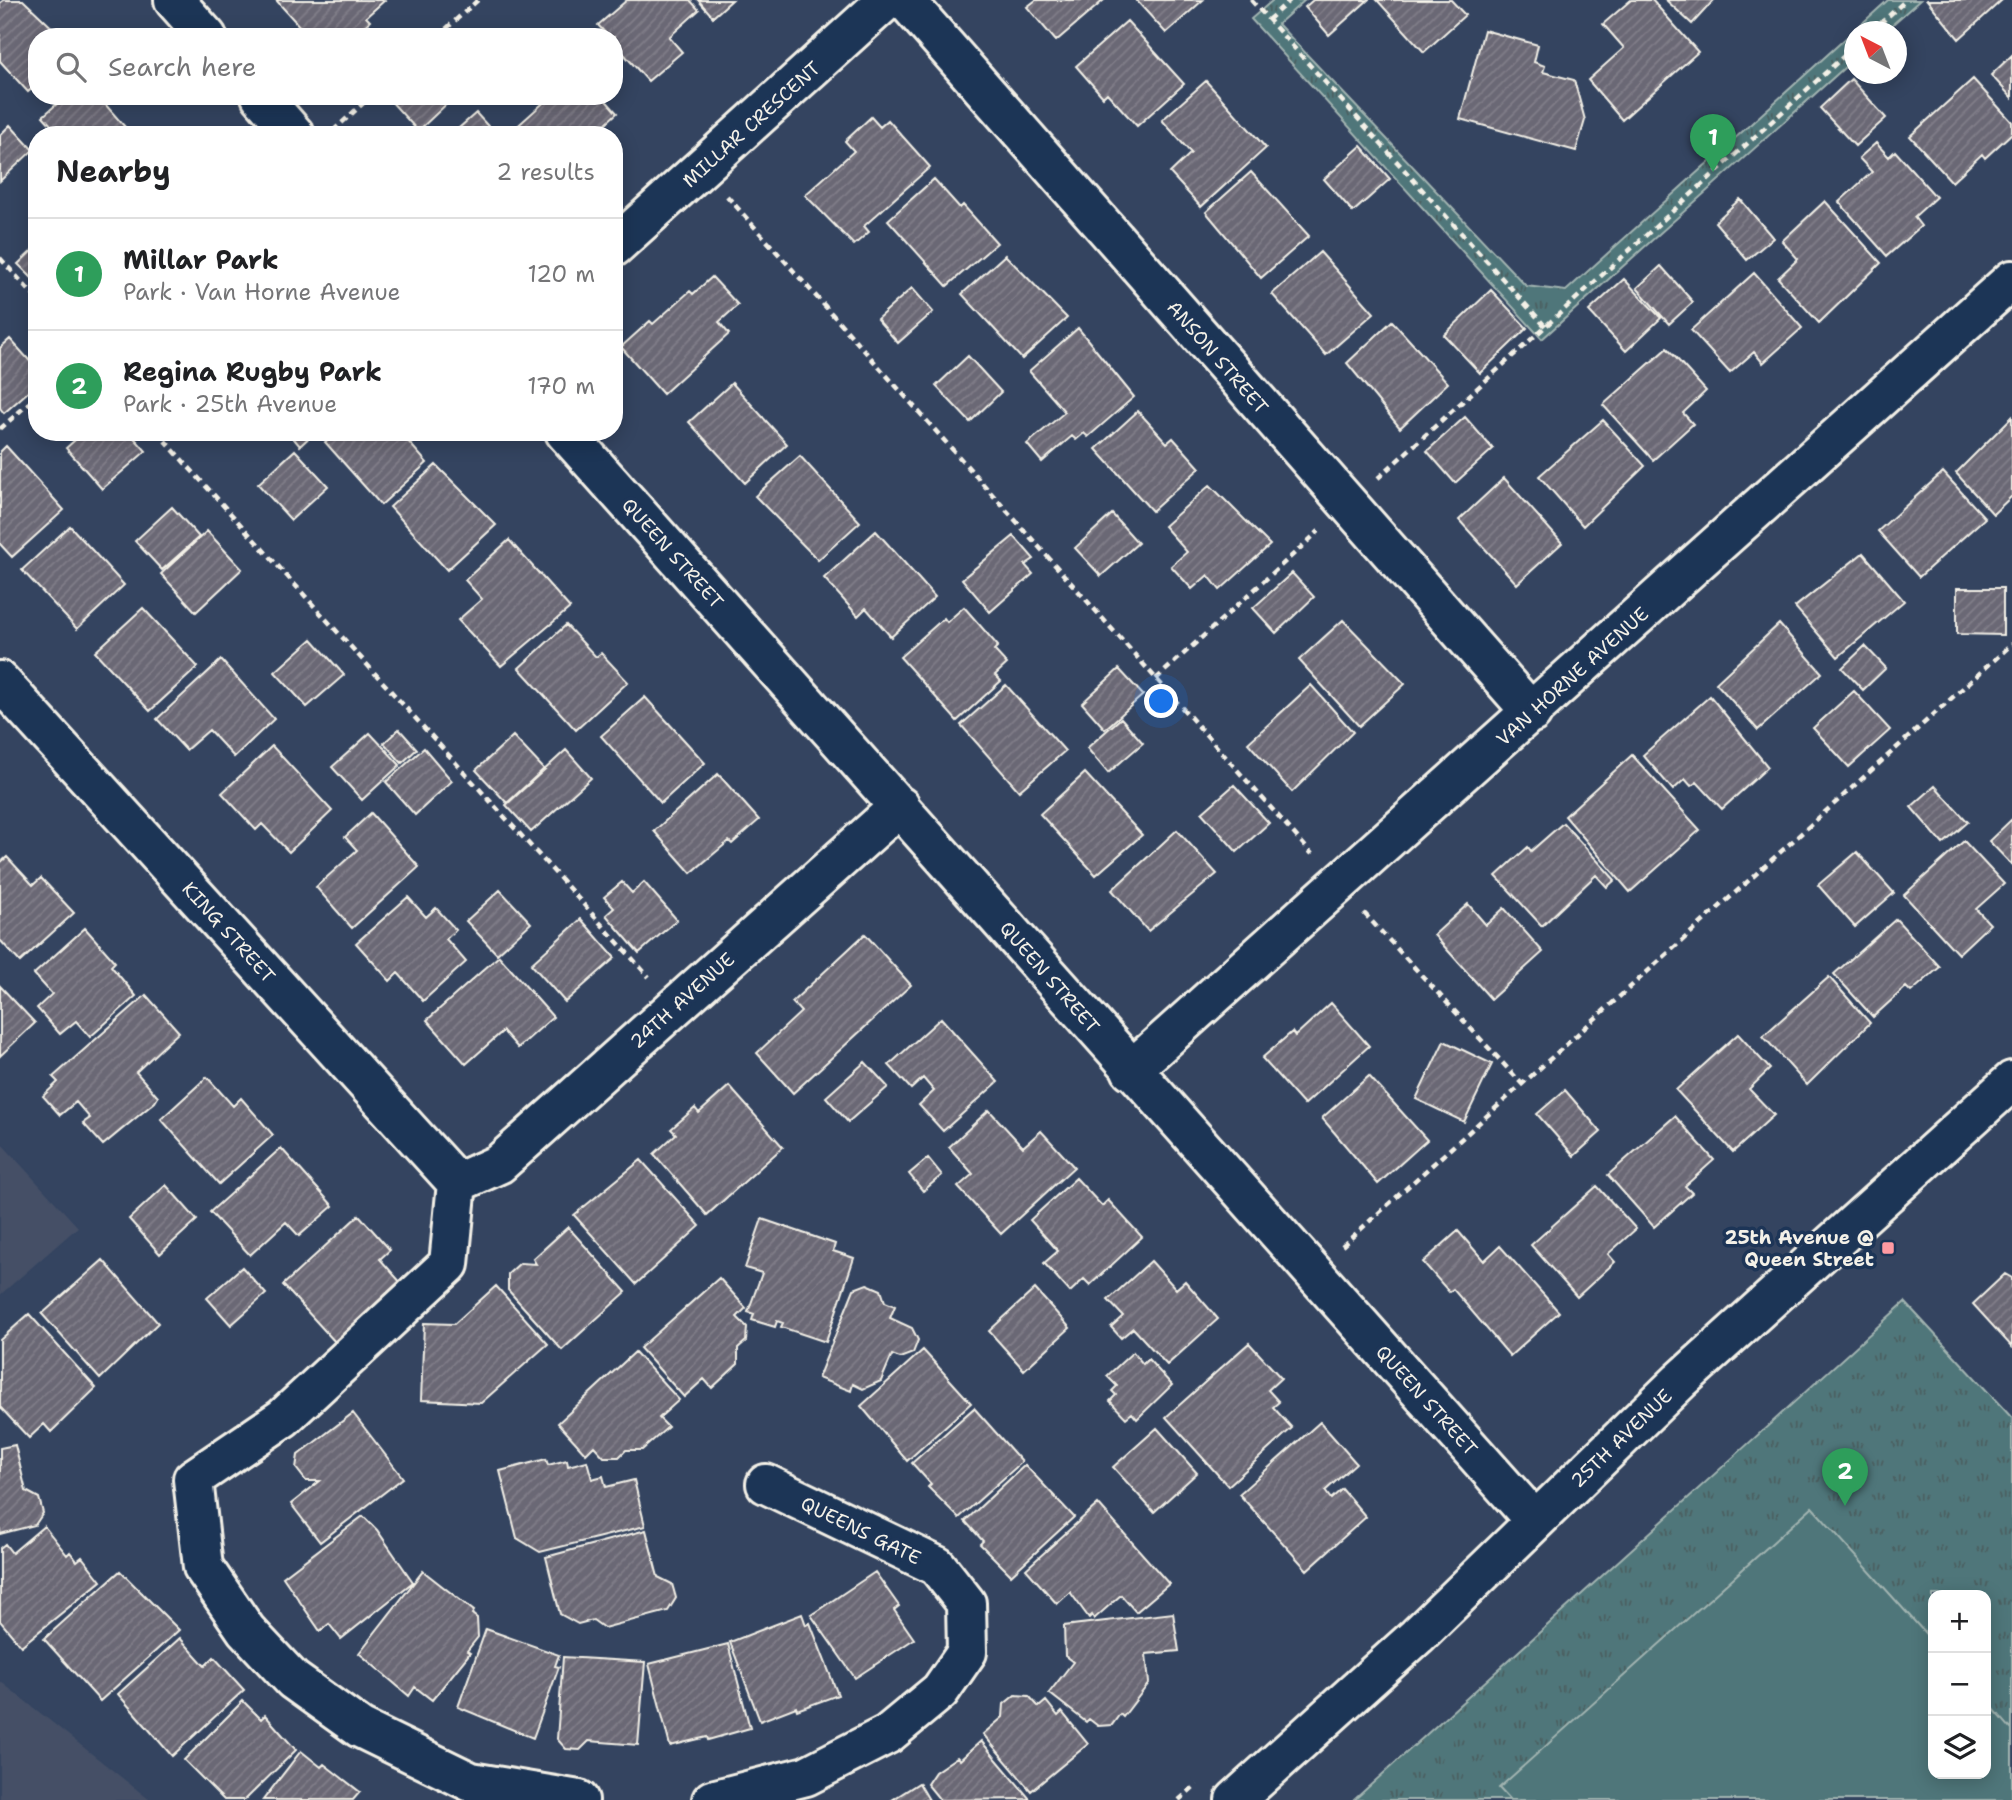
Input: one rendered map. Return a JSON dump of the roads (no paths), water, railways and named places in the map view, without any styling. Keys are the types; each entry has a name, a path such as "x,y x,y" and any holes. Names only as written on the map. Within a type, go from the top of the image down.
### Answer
{"street":[{"path":"174,0 199,28"},
{"name":"MILLAR CRESCENT","path":"623,239 887,0"},
{"name":"ANSON STREET","path":"905,0 1532,713"},
{"path":"269,105 287,126"},
{"name":"VAN HORNE AVENUE","path":"1130,1070 1532,713 2012,280"},
{"name":"QUEEN STREET","path":"573,441 900,806 1130,1070 1535,1521"},
{"name":"KING STREET","path":"0,681 457,1183"},
{"name":"24TH AVENUE","path":"457,1183 499,1164 900,806"},
{"name":"25TH AVENUE","path":"1235,1800 1417,1636 1680,1381 2012,1081"},
{"path":"457,1183 449,1264 283,1418 193,1479 203,1567 246,1630 292,1680 360,1728 471,1782 579,1800"},
{"name":"QUEENS GATE","path":"712,1800 806,1776 888,1734 940,1691 967,1652 966,1603 937,1566 766,1484"}],"place":[{"name":"Millar Park","path":"1713,172"},
{"name":"25th Avenue @ Queen Street","path":"1888,1248"},
{"name":"Regina Rugby Park","path":"1845,1506"}]}
